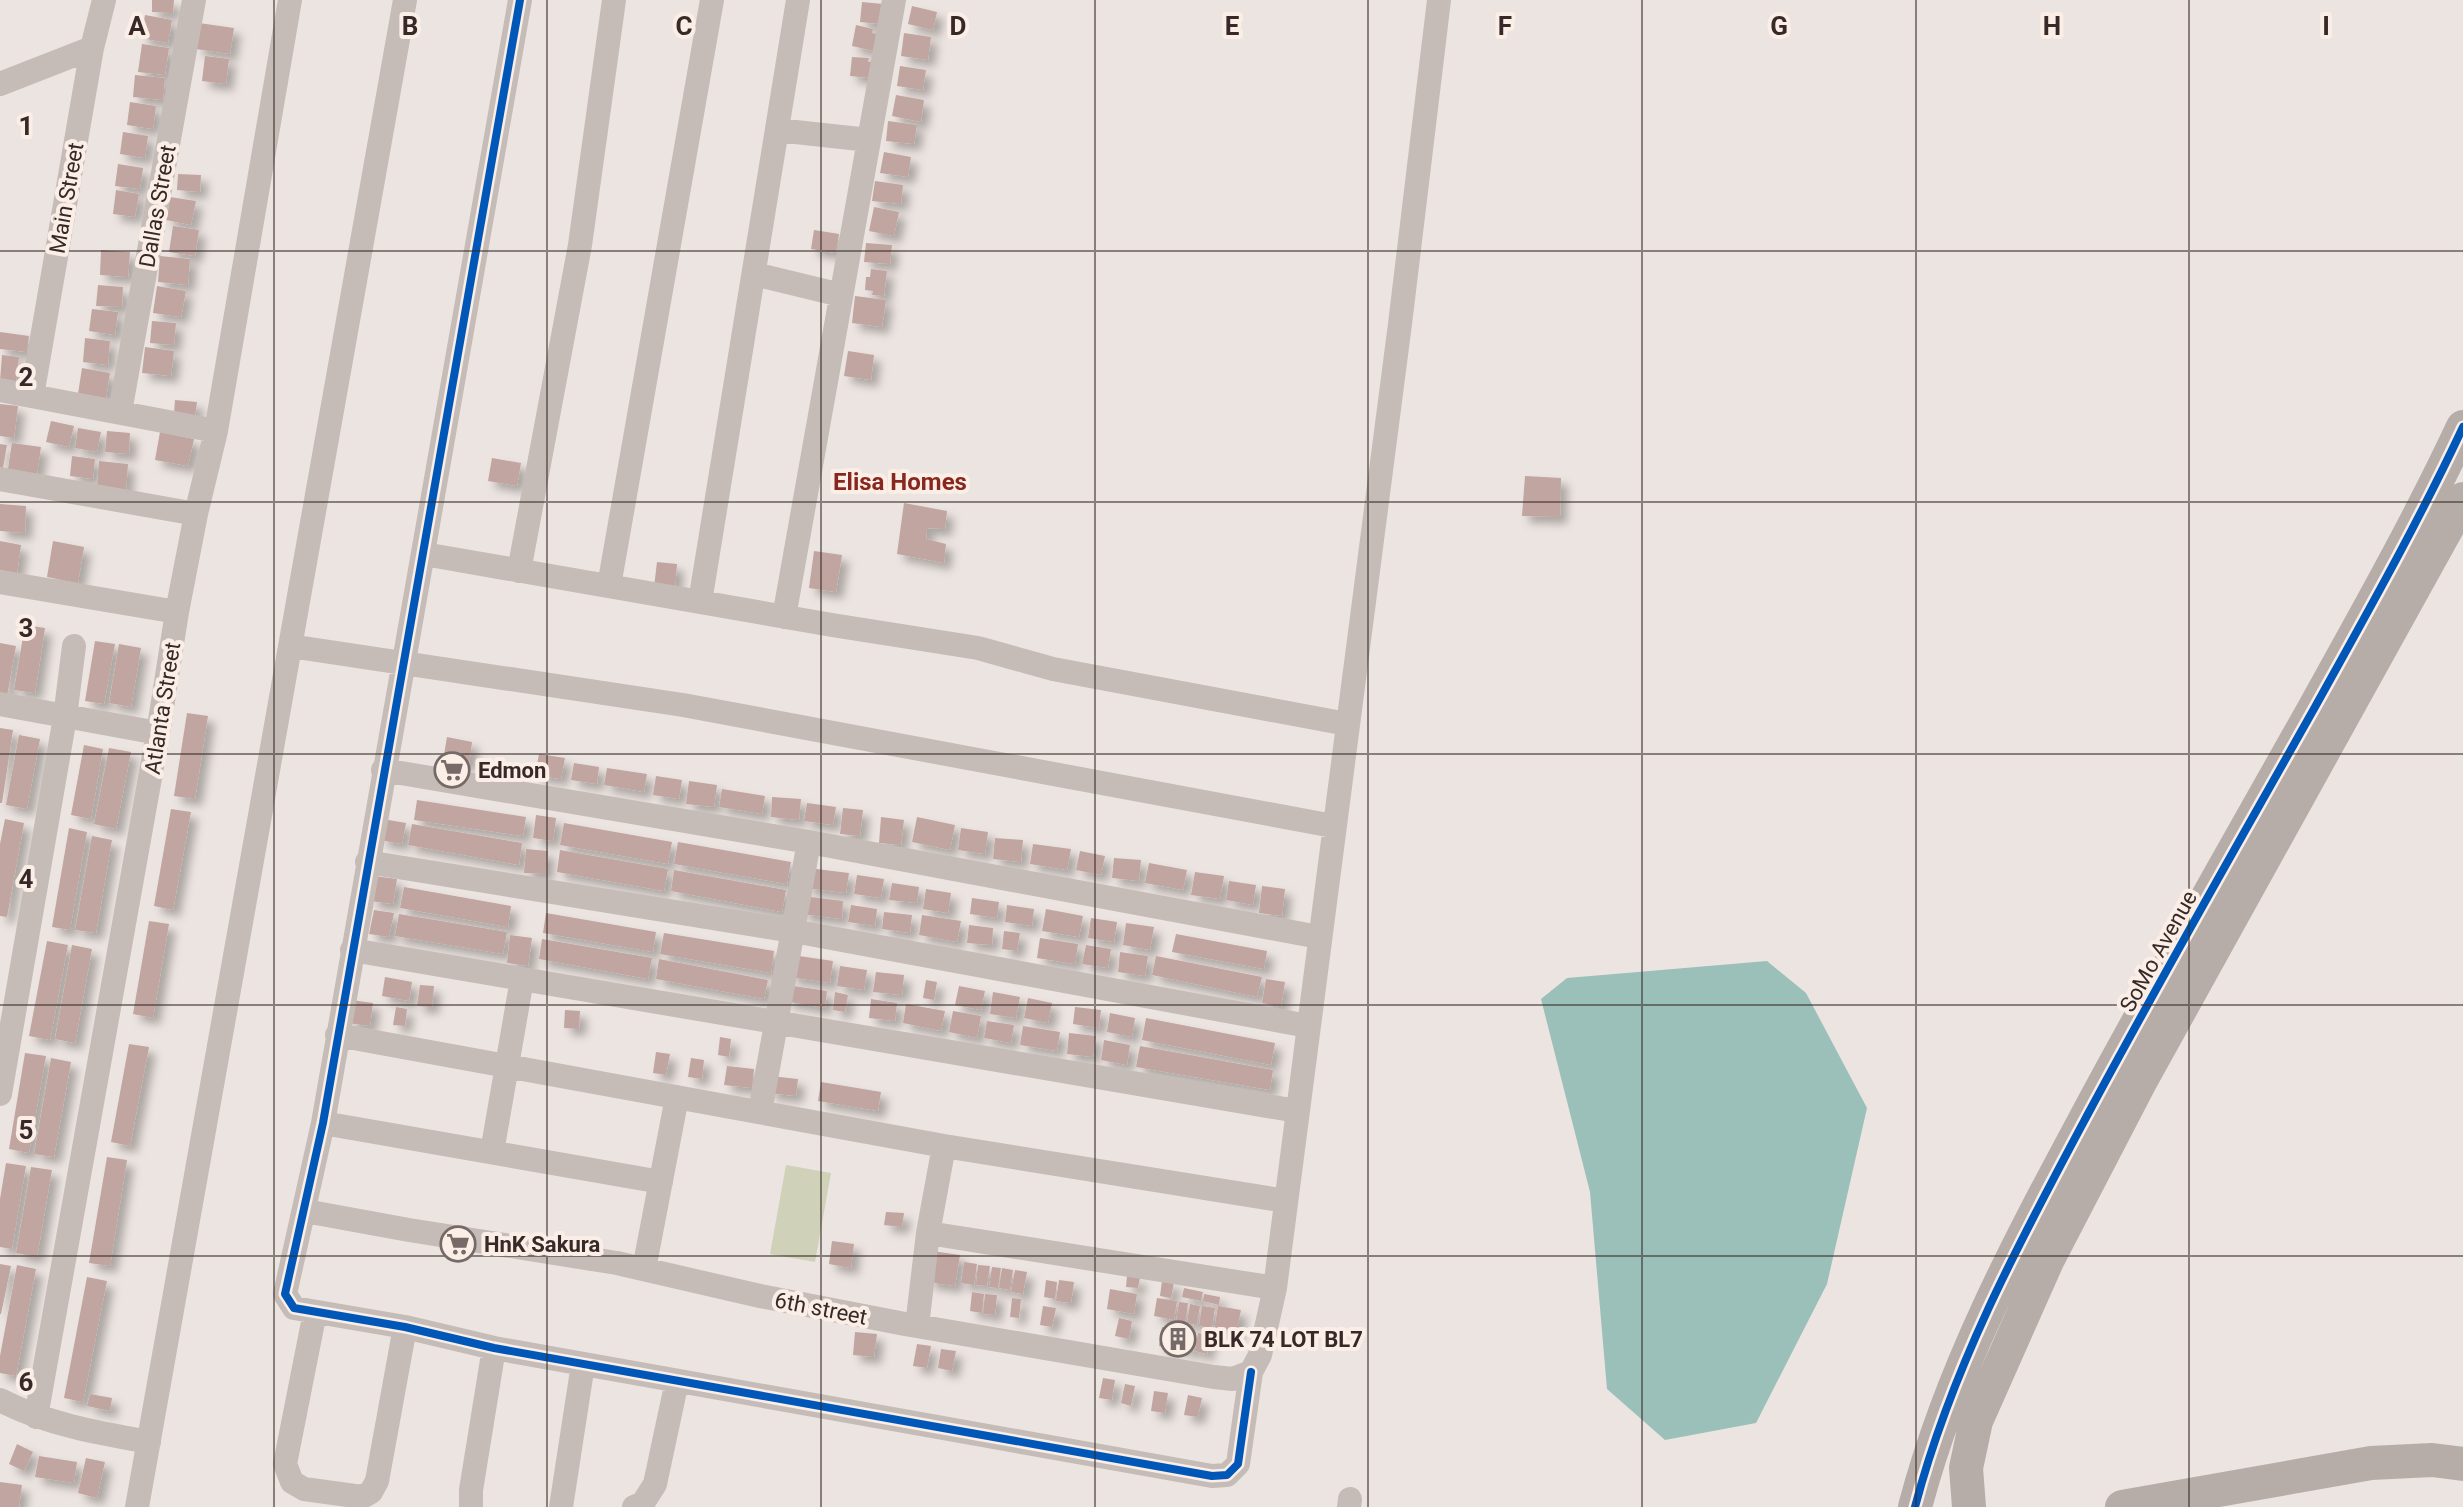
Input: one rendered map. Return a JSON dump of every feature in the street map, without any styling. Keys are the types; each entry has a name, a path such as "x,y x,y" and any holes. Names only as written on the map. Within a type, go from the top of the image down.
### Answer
{"street":[{"name":"Main Street","path":"32,396 92,48 104,0"},
{"name":"Dallas Street","path":"120,412 194,0"},
{"name":"Atlanta Street","path":"36,1417 177,612 216,431 290,0"},
{"path":"137,1507 405,0"},
{"path":"520,0 323,1123 285,1294 294,1308 405,1327 494,1348 1212,1476 1227,1475 1238,1464 1251,1372 1260,1355 1275,1288 1439,0"},
{"path":"519,571 580,245 614,0"},
{"path":"609,586 712,0"},
{"path":"700,602 798,0"},
{"path":"784,617 894,0"},
{"path":"0,84 92,48"},
{"path":"777,130 869,140"},
{"path":"754,274 841,295"},
{"path":"0,390 216,431"},
{"name":"SoMo Avenue","path":"1915,1507 1945,1410 1986,1310 2017,1247 2122,1051 2383,585 2433,492 2463,427"},
{"path":"0,479 196,514"},
{"path":"1969,1507 1966,1468 1976,1421 2058,1238 2141,1080 2463,499"},
{"path":"424,554 978,648 1053,669 1347,724"},
{"path":"0,582 177,612"},
{"path":"0,1094 65,717 74,646"},
{"path":"290,646 683,705 1333,826"},
{"path":"0,704 158,733"},
{"path":"383,770 809,842 1319,937"},
{"path":"760,1112 809,842"},
{"path":"367,862 793,931 1308,1026"},
{"path":"352,950 1297,1111"},
{"path":"492,1152 522,979"},
{"path":"337,1035 944,1146 1286,1201"},
{"path":"644,1269 677,1097"},
{"path":"323,1123 661,1182"},
{"path":"917,1326 928,1233 944,1146"},
{"name":"6th street","path":"305,1211 644,1269 760,1296 917,1326 1214,1377 1233,1379 1251,1372"},
{"path":"928,1233 1275,1288"},
{"path":"315,1312 285,1464 292,1482 304,1489 362,1497 371,1492 377,1481 405,1327"},
{"path":"471,1507 471,1490 494,1348"},
{"path":"561,1507 583,1364"},
{"path":"634,1507 643,1503 655,1484 677,1381"},
{"path":"3,1410 149,1442"},
{"path":"2122,1507 2371,1463 2432,1460 2463,1464"}],"green space":[{"path":"786,1165 831,1173 815,1262 770,1254"}],"water":[{"path":"1767,961 1806,993 1867,1108 1827,1284 1756,1423 1665,1440 1607,1389 1590,1192 1541,999 1567,978"}],"building":[{"path":"152,0 174,0 173,13 152,12"},
{"path":"862,2 883,4 881,24 860,22"},
{"path":"912,6 937,12 933,30 908,24"},
{"path":"145,15 172,20 168,43 141,38"},
{"path":"199,23 234,28 230,54 196,49"},
{"path":"856,25 873,29 872,33 877,34 874,51 852,46"},
{"path":"904,33 931,37 928,60 901,56"},
{"path":"142,44 169,48 165,75 138,72"},
{"path":"205,56 229,59 226,84 202,81"},
{"path":"852,57 872,61 871,78 850,76"},
{"path":"900,66 926,70 923,90 897,86"},
{"path":"135,75 165,78 163,100 133,97"},
{"path":"896,95 924,100 921,122 892,116"},
{"path":"130,102 156,106 153,129 127,125"},
{"path":"888,121 917,125 914,144 886,141"},
{"path":"123,132 148,136 145,158 120,154"},
{"path":"884,152 911,157 908,177 880,173"},
{"path":"118,164 143,168 140,189 115,186"},
{"path":"178,174 201,175 200,192 177,190"},
{"path":"875,181 903,185 901,204 872,201"},
{"path":"116,190 139,194 135,217 113,214"},
{"path":"170,197 196,201 191,225 166,220"},
{"path":"874,207 899,212 894,236 869,231"},
{"path":"173,226 199,230 195,256 169,252"},
{"path":"814,230 839,234 836,253 811,249"},
{"path":"866,243 892,245 890,264 864,262"},
{"path":"101,250 130,252 128,277 100,275"},
{"path":"160,256 190,259 188,285 158,282"},
{"path":"871,269 887,271 884,296 872,295 873,291 865,290 866,277 870,277"},
{"path":"98,285 123,287 122,307 96,306"},
{"path":"157,286 186,291 181,317 153,313"},
{"path":"855,296 886,300 882,327 852,323"},
{"path":"92,309 118,312 115,335 89,331"},
{"path":"152,321 176,323 174,345 150,343"},
{"path":"0,332 29,336 27,352 0,349"},
{"path":"85,338 110,341 108,365 83,362"},
{"path":"145,347 174,351 171,376 142,373"},
{"path":"848,351 874,355 871,380 844,376"},
{"path":"2,355 19,357 16,382 0,381"},
{"path":"82,368 110,373 106,398 78,394"},
{"path":"175,400 197,402 195,416 174,413"},
{"path":"0,404 18,406 14,438 0,436"},
{"path":"51,421 74,426 69,447 46,442"},
{"path":"78,428 101,432 97,452 75,448"},
{"path":"107,431 130,433 129,454 105,452"},
{"path":"160,432 194,439 188,466 155,460"},
{"path":"12,443 41,447 37,474 8,469"},
{"path":"0,444 7,445 3,468 0,468"},
{"path":"72,456 95,459 93,479 70,476"},
{"path":"492,458 521,463 517,486 488,481"},
{"path":"99,461 128,464 126,491 97,488"},
{"path":"1525,476 1561,478 1560,517 1522,516"},
{"path":"904,503 947,511 945,529 927,528 926,539 946,544 944,563 897,554"},
{"path":"0,504 26,506 25,533 0,531"},
{"path":"0,541 21,545 17,573 0,570"},
{"path":"53,541 84,547 78,583 47,577"},
{"path":"814,551 842,555 836,592 809,588"},
{"path":"657,562 677,564 675,589 654,587"},
{"path":"25,625 45,628 35,693 14,690"},
{"path":"95,641 115,644 104,704 85,701"},
{"path":"0,643 16,646 7,696 0,695"},
{"path":"119,644 141,648 131,707 109,703"},
{"path":"187,713 208,716 195,799 174,796"},
{"path":"0,728 13,730 2,803 0,803"},
{"path":"19,735 40,739 27,809 6,805"},
{"path":"447,737 472,742 469,765 443,761"},
{"path":"84,745 103,749 91,819 71,815"},
{"path":"109,748 131,752 116,829 94,824"},
{"path":"539,754 565,758 561,779 535,775"},
{"path":"574,763 599,767 597,784 571,780"},
{"path":"607,768 647,774 644,792 604,785"},
{"path":"656,776 682,780 679,799 653,795"},
{"path":"689,781 717,785 714,807 686,804"},
{"path":"722,789 765,796 762,814 719,807"},
{"path":"772,797 801,799 799,820 771,817"},
{"path":"417,800 526,817 523,836 414,820"},
{"path":"807,803 836,807 833,825 804,821"},
{"path":"843,808 863,810 860,836 840,834"},
{"path":"171,809 191,812 173,910 154,906"},
{"path":"536,815 556,818 553,841 533,838"},
{"path":"881,817 904,820 901,845 879,843"},
{"path":"917,817 955,825 950,850 912,842"},
{"path":"5,819 24,823 7,917 0,916 0,844"},
{"path":"383,819 406,823 402,844 380,840"},
{"path":"564,823 672,842 668,864 560,845"},
{"path":"412,824 522,843 519,865 408,845"},
{"path":"69,828 87,832 70,930 52,927"},
{"path":"961,828 988,832 985,854 958,850"},
{"path":"92,836 112,840 96,933 75,930"},
{"path":"995,838 1023,840 1021,862 993,859"},
{"path":"678,842 791,862 787,884 674,864"},
{"path":"1033,844 1071,849 1067,870 1030,864"},
{"path":"526,849 548,851 546,874 524,873"},
{"path":"560,850 668,869 664,891 557,872"},
{"path":"1080,851 1105,856 1101,875 1076,870"},
{"path":"1114,858 1141,860 1139,881 1112,878"},
{"path":"1149,863 1187,870 1183,890 1145,883"},
{"path":"808,868 849,873 846,893 805,888"},
{"path":"674,870 786,890 782,912 671,891"},
{"path":"1195,872 1224,876 1220,899 1191,895"},
{"path":"857,875 884,879 881,898 854,894"},
{"path":"374,876 397,879 393,904 370,901"},
{"path":"1229,881 1256,885 1253,905 1226,900"},
{"path":"892,883 919,887 917,903 889,900"},
{"path":"1262,886 1285,889 1282,916 1259,913"},
{"path":"404,887 511,906 508,927 400,908"},
{"path":"926,889 951,893 948,913 923,909"},
{"path":"803,896 843,901 842,919 801,914"},
{"path":"972,898 999,902 997,918 970,914"},
{"path":"851,905 877,909 875,926 848,922"},
{"path":"1007,905 1034,909 1032,926 1005,922"},
{"path":"1046,909 1083,916 1079,937 1042,931"},
{"path":"374,910 394,913 389,937 369,934"},
{"path":"884,912 912,915 910,933 882,929"},
{"path":"546,913 656,932 653,952 543,933"},
{"path":"399,914 507,932 503,954 395,936"},
{"path":"922,915 961,921 957,942 919,935"},
{"path":"1091,918 1117,922 1114,942 1088,938"},
{"path":"149,921 169,924 153,1018 133,1014"},
{"path":"1126,923 1154,927 1150,950 1123,945"},
{"path":"969,925 993,928 992,945 967,943"},
{"path":"1004,931 1020,933 1017,951 1002,949"},
{"path":"664,933 774,951 771,973 660,954"},
{"path":"1176,934 1267,951 1264,969 1172,952"},
{"path":"510,935 532,938 528,966 507,963"},
{"path":"1040,938 1078,944 1075,964 1037,958"},
{"path":"542,939 652,958 648,979 539,959"},
{"path":"47,941 68,945 50,1040 29,1036"},
{"path":"72,945 92,949 75,1043 55,1039"},
{"path":"1086,945 1111,949 1108,968 1082,964"},
{"path":"1120,952 1148,956 1145,976 1118,972"},
{"path":"792,955 833,961 830,983 789,977"},
{"path":"1156,956 1262,977 1257,997 1152,975"},
{"path":"659,959 768,980 764,999 656,979"},
{"path":"840,966 867,970 864,990 837,986"},
{"path":"876,972 904,975 902,995 873,992"},
{"path":"385,977 412,982 409,1001 382,996"},
{"path":"1266,979 1285,982 1281,1007 1262,1003"},
{"path":"926,980 937,982 934,1000 923,998"},
{"path":"420,985 434,986 432,1007 417,1006"},
{"path":"787,985 827,991 825,1008 785,1001"},
{"path":"959,986 985,991 981,1010 955,1005"},
{"path":"835,992 848,995 845,1012 833,1010"},
{"path":"993,992 1020,997 1016,1018 990,1014"},
{"path":"1028,998 1052,1003 1048,1023 1024,1018"},
{"path":"871,999 897,1003 895,1021 869,1018"},
{"path":"351,1000 373,1003 370,1026 348,1023"},
{"path":"906,1004 945,1011 941,1031 903,1023"},
{"path":"396,1007 407,1009 405,1026 393,1025"},
{"path":"1075,1007 1101,1010 1099,1028 1073,1024"},
{"path":"565,1010 580,1011 579,1029 564,1028"},
{"path":"953,1011 981,1016 977,1038 949,1032"},
{"path":"1110,1013 1135,1018 1132,1037 1107,1032"},
{"path":"1146,1018 1275,1043 1271,1065 1142,1040"},
{"path":"987,1021 1014,1025 1011,1043 984,1038"},
{"path":"1023,1026 1060,1032 1057,1051 1020,1045"},
{"path":"1069,1033 1096,1036 1093,1057 1067,1054"},
{"path":"720,1037 731,1039 729,1057 718,1055"},
{"path":"1104,1040 1130,1045 1127,1065 1101,1060"},
{"path":"129,1044 149,1047 130,1146 111,1142"},
{"path":"1140,1046 1273,1070 1270,1090 1136,1067"},
{"path":"656,1052 670,1054 666,1075 653,1073"},
{"path":"25,1053 46,1056 29,1153 9,1149"},
{"path":"51,1058 71,1062 54,1157 34,1154"},
{"path":"691,1058 704,1060 702,1079 688,1077"},
{"path":"727,1066 754,1069 752,1088 724,1085"},
{"path":"770,1076 798,1079 796,1096 768,1093"},
{"path":"821,1082 881,1092 878,1111 818,1101"},
{"path":"107,1157 127,1160 110,1266 89,1263"},
{"path":"6,1163 26,1166 12,1249 0,1247 0,1199"},
{"path":"31,1167 52,1170 37,1257 16,1253"},
{"path":"886,1212 904,1213 902,1227 884,1225"},
{"path":"832,1241 854,1244 851,1268 829,1264"},
{"path":"932,1251 960,1255 955,1286 927,1282"},
{"path":"964,1262 977,1264 974,1285 961,1283"},
{"path":"0,1264 11,1266 1,1314 0,1314"},
{"path":"17,1265 36,1269 16,1376 0,1373 0,1356"},
{"path":"978,1265 990,1266 987,1286 976,1285"},
{"path":"992,1267 1001,1268 998,1288 989,1287"},
{"path":"1002,1268 1013,1270 1010,1290 999,1288"},
{"path":"1015,1270 1027,1272 1023,1294 1011,1292"},
{"path":"1127,1276 1140,1278 1138,1288 1126,1287"},
{"path":"87,1277 107,1281 83,1402 64,1398"},
{"path":"1046,1280 1057,1282 1055,1299 1044,1297"},
{"path":"1059,1280 1074,1282 1071,1303 1056,1301"},
{"path":"1162,1281 1174,1282 1171,1298 1160,1296"},
{"path":"1184,1288 1203,1292 1201,1301 1182,1297"},
{"path":"1110,1289 1137,1294 1134,1314 1107,1309"},
{"path":"972,1292 984,1294 982,1313 970,1311"},
{"path":"985,1294 997,1295 995,1315 983,1314"},
{"path":"1204,1294 1220,1297 1219,1305 1203,1301"},
{"path":"1012,1298 1021,1299 1019,1318 1010,1317"},
{"path":"1157,1298 1177,1301 1174,1320 1154,1316"},
{"path":"1179,1302 1188,1303 1185,1324 1176,1322"},
{"path":"1190,1304 1200,1306 1197,1325 1187,1323"},
{"path":"1043,1306 1056,1308 1052,1327 1040,1325"},
{"path":"1202,1306 1215,1308 1212,1328 1199,1326"},
{"path":"1218,1306 1241,1310 1236,1335 1214,1331"},
{"path":"1119,1318 1132,1321 1129,1339 1115,1336"},
{"path":"1162,1327 1173,1328 1170,1348 1159,1346"},
{"name":"BLK 74 LOT BL7","path":"1174,1329 1184,1330 1181,1349 1171,1348"},
{"path":"1186,1331 1196,1332 1193,1352 1183,1350"},
{"path":"855,1332 877,1334 874,1357 853,1355"},
{"path":"1198,1333 1210,1335 1207,1354 1195,1351"},
{"path":"917,1344 931,1346 927,1368 913,1366"},
{"path":"941,1349 956,1351 952,1371 938,1368"},
{"path":"1103,1378 1115,1380 1112,1400 1099,1398"},
{"path":"1125,1384 1135,1386 1131,1406 1121,1403"},
{"path":"1154,1391 1168,1393 1165,1413 1151,1411"},
{"path":"90,1394 112,1398 110,1411 87,1406"},
{"path":"1188,1395 1202,1398 1198,1417 1184,1415"},
{"path":"17,1444 33,1452 24,1471 9,1464"},
{"path":"39,1456 77,1462 74,1483 35,1477"},
{"path":"86,1458 105,1462 97,1498 78,1493"},
{"path":"0,1482 22,1485 19,1507 0,1507"}],"cycle path":[{"path":"520,0 323,1123 285,1294 294,1308 405,1327 494,1348 1212,1476 1227,1475 1238,1464 1251,1372"},
{"path":"1915,1507 1948,1404 2014,1256 2144,1010 2391,568 2463,427"}],"place":[{"name":"Edmon","path":"452,770"},
{"name":"HnK Sakura","path":"458,1244"},
{"name":"BLK 74 LOT BL7","path":"1178,1339"}],"district":[{"name":"Elisa Homes","path":"900,482"}]}
